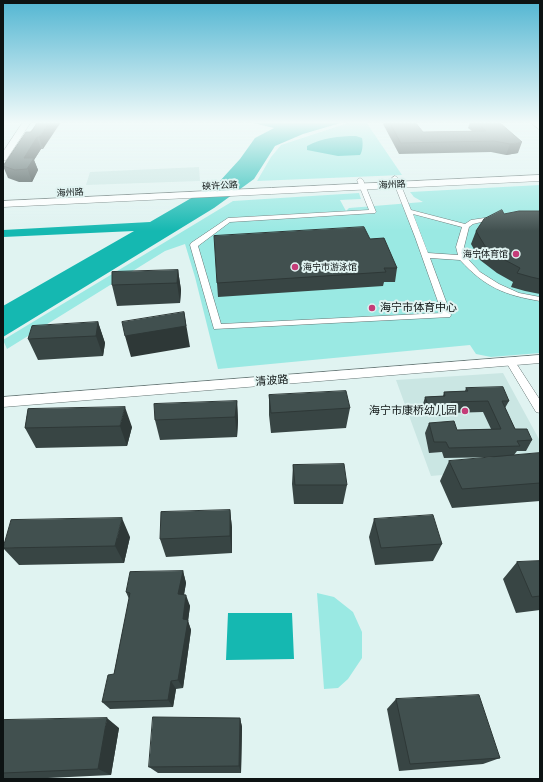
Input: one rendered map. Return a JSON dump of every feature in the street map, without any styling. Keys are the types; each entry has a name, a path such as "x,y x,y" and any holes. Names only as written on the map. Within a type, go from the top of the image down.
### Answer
{"main road":[{"name":"海州路","path":"244,192 540,171"},
{"name":"海州路","path":"396,181 540,178"},
{"name":"海州路","path":"256,184 361,183"},
{"name":"硖许公路","path":"183,191 256,184"},
{"name":"海州路","path":"3,196 183,191"},
{"name":"海州路","path":"3,204 183,191"},
{"name":"硖许公路","path":"183,191 244,192"}],"street":[{"path":"361,183 373,212 228,220 194,245 217,327 447,315 396,181"},
{"path":"408,211 466,226"},
{"path":"504,216 471,222 466,226 460,247 462,258 477,274 496,286 517,295 540,299"},
{"path":"425,255 462,258"},
{"name":"清波路","path":"3,402 540,359"},
{"path":"511,362 540,409"}],"shaded area":[{"path":"267,158 254,179 214,208 3,337 3,306 134,231 3,237 3,230 150,222 219,182 240,159"},
{"path":"270,158 391,158 402,175 257,181"},
{"path":"199,167 200,181 86,185 90,172"},
{"name":"海宁市体育中心","path":"540,185 540,353 491,357 476,354 470,345 218,369 195,277 185,244 165,251 7,349 3,340 233,201 359,193 361,199 340,200 346,211 349,208 423,202 414,197 410,192"},
{"name":"海宁市康桥幼儿园","path":"503,373 540,441 540,466 431,476 396,380"},
{"path":"317,593 334,597 353,612 362,632 362,658 348,679 338,688 324,689"},
{"path":"228,613 292,613 294,659 226,660"}],"building":[{"path":"8,158 34,158 27,169 15,170 3,166"},
{"path":"502,210 504,214 519,211 540,211 540,279 517,273 520,268 503,259 485,246 476,231 484,219"},
{"name":"海宁市游泳馆","path":"364,227 370,239 384,238 397,268 384,268 386,272 217,283 214,236"},
{"path":"178,270 177,283 112,285 112,272"},
{"path":"184,312 186,326 125,336 122,322"},
{"path":"98,322 96,336 28,339 32,326"},
{"path":"503,387 509,401 502,401 515,429 527,429 532,440 517,441 520,446 449,448 446,442 434,442 429,423 454,421 457,430 501,429 488,401 451,402 453,406 428,405 425,397 445,396 444,392 468,391 466,388"},
{"path":"346,391 350,408 271,413 269,395"},
{"path":"237,401 235,417 155,420 154,404"},
{"path":"125,407 120,426 25,428 28,409"},
{"path":"540,453 540,483 462,489 449,461"},
{"path":"344,464 347,485 295,485 293,465"},
{"path":"230,510 230,536 160,539 161,512"},
{"path":"433,515 442,544 381,548 374,519"},
{"path":"122,518 115,546 3,548 11,520"},
{"path":"540,561 540,596 532,597 517,562"},
{"path":"183,571 178,594 186,595 183,619 188,620 178,680 171,681 168,700 102,702 108,675 114,674 130,593 126,592 130,572"},
{"path":"479,695 500,758 410,764 396,699"},
{"path":"153,717 240,718 239,766 149,767"},
{"path":"107,718 98,769 3,773 3,720"}],"place":[{"name":"海宁体育馆","path":"516,254"},
{"name":"海宁市游泳馆","path":"295,267"},
{"name":"海宁市体育中心","path":"372,308"},
{"name":"海宁市康桥幼儿园","path":"465,411"}]}
